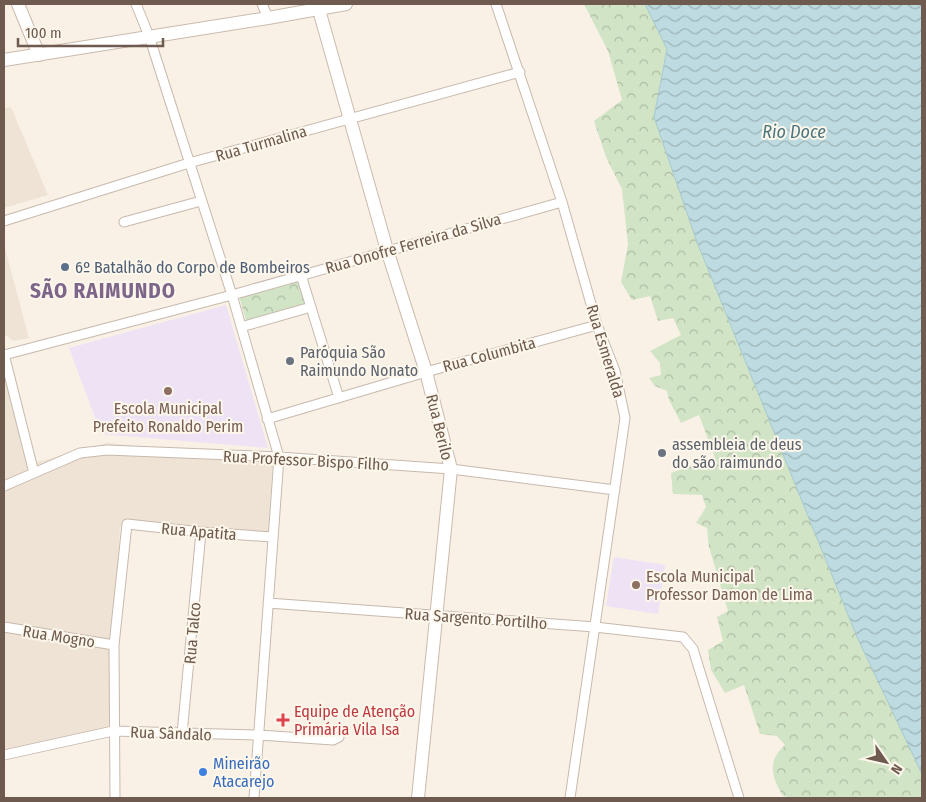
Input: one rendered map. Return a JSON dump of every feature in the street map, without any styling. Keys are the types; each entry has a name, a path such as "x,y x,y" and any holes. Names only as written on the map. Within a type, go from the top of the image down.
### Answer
{"street":[{"path":"18,4 38,55"},
{"path":"136,4 149,36 232,295 279,457 254,798"},
{"path":"262,4 268,18"},
{"path":"4,60 319,10 346,4"},
{"name":"Rua Esmeralda","path":"496,4 562,202 597,325 615,371 625,418 570,798"},
{"name":"Rua Berilo","path":"319,10 387,250 426,372 451,469 438,614 418,798"},
{"name":"Rua Turmalina","path":"4,221 189,163 520,72"},
{"path":"124,222 201,201"},
{"name":"Rua Onofre Ferreira da Silva","path":"4,354 232,295 562,202"},
{"path":"300,275 339,398"},
{"path":"241,327 310,307"},
{"name":"Rua Columbita","path":"267,419 426,372 597,325"},
{"path":"4,354 34,473"},
{"name":"Rua Professor Bispo Filho","path":"4,486 80,453 108,450 279,457 451,469 615,490"},
{"name":"Rua Apatita","path":"114,645 127,524 272,537"},
{"name":"Rua Talco","path":"182,734 201,532"},
{"name":"Rua Sargento Portilho","path":"268,603 438,614 594,627 683,637 693,649 739,798"},
{"name":"Rua Mogno","path":"4,627 114,645"},
{"path":"114,645 113,731 115,798"},
{"name":"Rua Sândalo","path":"4,755 113,731 259,735 332,740 339,737"}],"shaded area":[{"path":"11,107 48,195 4,208 4,108"},
{"path":"4,245 29,338 13,341 4,334"},
{"name":"Escola Municipal Prefeito Ronaldo Perim","path":"226,305 268,448 101,434 69,348"},
{"path":"4,348 30,464 107,443 273,460 268,533 120,527 108,734 4,754"},
{"name":"Escola Municipal Professor Damon de Lima","path":"614,557 665,565 658,614 606,606"}],"green space":[{"path":"584,4 645,4 667,48 654,117 697,242 857,637 922,774 922,798 793,798 783,796 776,782 773,763 779,751 785,745 777,736 760,734 744,685 725,693 711,670 708,650 723,641 717,617 728,611 709,547 707,528 696,523 706,507 702,495 673,494 671,473 715,458 699,415 681,423 669,400 667,391 655,386 649,378 661,375 660,363 650,351 681,335 673,318 658,321 650,296 632,300 621,282 628,244 622,189 606,157 594,121 622,100 608,51"},
{"path":"300,277 309,306 247,323 239,296"}],"water":[{"name":"Rio Doce","path":"645,4 922,4 922,774 857,637 697,242 654,117 667,49"}],"place":[{"name":"6º Batalhão do Corpo de Bombeiros","path":"65,267"},
{"name":"Paróquia São Raimundo Nonato","path":"290,361"},
{"name":"Escola Municipal Prefeito Ronaldo Perim","path":"168,391"},
{"name":"assembleia de deus do são raimundo","path":"662,453"},
{"name":"Escola Municipal Professor Damon de Lima","path":"636,585"},
{"name":"Equipe de Atenção Primária Vila Isa","path":"283,720"},
{"name":"Mineirão Atacarejo","path":"203,772"}],"district":[{"name":"SÃO RAIMUNDO","path":"103,291"}]}
